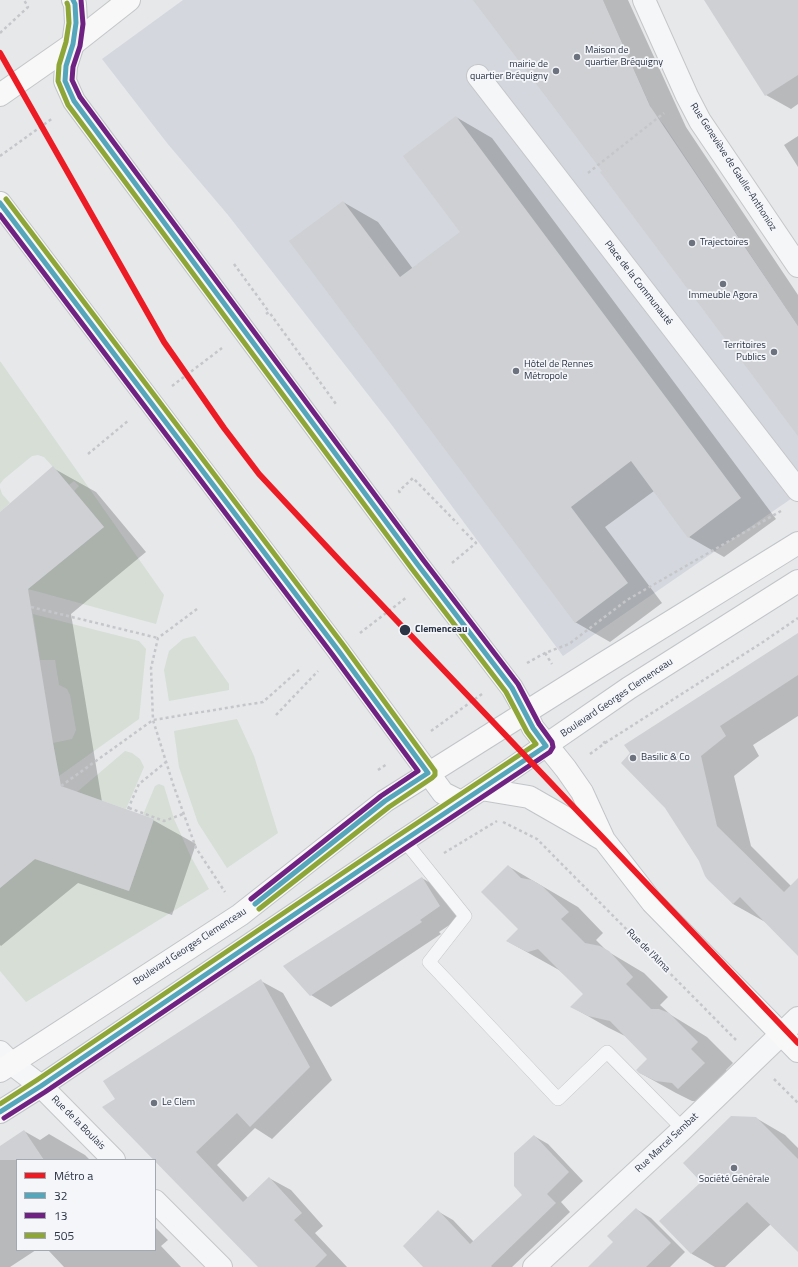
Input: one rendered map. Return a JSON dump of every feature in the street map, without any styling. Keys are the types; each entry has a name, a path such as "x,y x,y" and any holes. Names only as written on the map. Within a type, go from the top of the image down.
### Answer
{"main road":[{"path":"74,0 76,23 73,44 66,66 65,81 74,101 429,580 512,688 533,728 566,769 582,792 604,840 652,902 798,1051"},
{"path":"0,95 73,44 129,0"},
{"path":"0,203 338,650 442,793 461,802"},
{"name":"Boulevard Georges Clemenceau","path":"4,1062 240,916 385,801 798,543"},
{"name":"Boulevard Georges Clemenceau","path":"0,1112 42,1086 404,840 546,746 629,688 798,581"},
{"path":"481,789 529,797 604,840"}],"street":[{"name":"Rue Geneviève de Gaulle-Anthonioz","path":"644,0 687,96 700,121 798,266"},
{"name":"Place de la Communauté","path":"478,76 798,490"},
{"name":"Rue Marcel Sembat","path":"534,1267 683,1129 798,1018"},
{"name":"Rue de la Boulais","path":"4,1062 42,1086 113,1159"},
{"path":"156,1201 221,1267"}],"lane":[{"path":"404,840 465,916 429,962 558,1099 607,1052 683,1129"}],"path":[{"path":"0,33 28,7 24,0"},
{"path":"566,190 687,96"},
{"path":"0,156 43,126 74,101"},
{"path":"27,103 43,126"},
{"path":"234,264 270,312"},
{"path":"170,388 226,346"},
{"path":"88,454 133,417"},
{"path":"419,485 458,524"},
{"path":"373,773 504,678 545,653 569,644 627,600 785,508"},
{"path":"452,562 476,543 461,528"},
{"path":"276,715 338,650 429,580"},
{"path":"31,607 158,638"},
{"path":"197,609 158,638 151,668 153,720 196,848 240,916"},
{"path":"605,743 798,618"},
{"path":"61,786 153,720 263,702 299,670"},
{"path":"166,762 139,784 128,809 164,821 184,814"},
{"name":"Rue de l'Alma","path":"492,817 537,839 798,1103"}],"shaded area":[{"path":"183,0 603,0 653,112 664,125 798,326 798,494 563,656 391,424 228,215 167,143 102,59"},
{"path":"0,361 164,595 156,624 28,589 104,527 74,491 79,486 74,481 69,485 44,457 38,455 32,456 0,484"},
{"path":"0,488 2,494 10,503 0,512"},
{"path":"33,614 139,641 146,649 139,719 59,776 53,743 72,739 76,730 70,695 67,689 59,685 55,660 40,660"},
{"path":"195,636 229,684 229,690 169,701 164,670 169,651 183,639"},
{"path":"237,719 254,756 278,833 227,868 198,823 179,767 174,731"},
{"path":"125,751 132,753 140,759 144,767 126,809 77,792"},
{"path":"159,784 164,786 174,819 191,857 209,889 26,1002 0,971 0,888 35,859 129,891 154,819 143,815 155,786"}],"building":[{"path":"473,0 603,0 650,106 798,326 798,436 600,172 602,171"},
{"path":"704,0 798,0 798,75 765,96"},
{"name":"Hôtel de Rennes Métropole","path":"456,116 741,498 688,538 631,461 571,507 628,583 575,623 289,241 343,201 400,277 460,232 403,156"},
{"path":"53,466 104,527 28,589 53,743 61,786 154,819 129,891 35,859 0,888 0,512"},
{"path":"798,633 798,675 720,726 726,736 701,756 717,826 784,892 798,878 798,956 740,897 733,904 708,880 699,861 665,808 621,763 630,753 624,745"},
{"path":"508,865 521,878 532,880 542,886 569,912 561,919 585,943 600,946 609,951 633,977 626,984 651,1009 659,1009 669,1013 698,1042 691,1049 705,1063 678,1089 672,1083 656,1081 636,1070 647,1059 610,1021 588,1016 570,1007 583,994 538,949 528,952 506,941 518,929 481,892"},
{"path":"422,877 440,906 420,920 422,922 310,996 283,966"},
{"path":"261,979 310,1067 250,1127 237,1113 196,1152 243,1202 269,1177 302,1213 294,1220 327,1255 315,1267 258,1267 156,1162 156,1159 153,1159 102,1107 115,1099 103,1081"},
{"path":"731,1116 756,1117 798,1159 798,1252 747,1202 691,1254 659,1221 701,1182 683,1163"},
{"path":"24,1130 43,1159 0,1160 0,1146"},
{"path":"534,1135 569,1172 547,1194 556,1203 491,1266 492,1267 423,1267 403,1246 438,1210 470,1244 522,1195 514,1186 514,1153"},
{"path":"636,1208 671,1243 646,1267 588,1267 613,1242 607,1236"}],"metro line":[{"name":"a","path":"0,53 164,342 224,428 259,474 798,1043"}],"transit line":[{"name":"32","path":"0,1112 41,1086 546,746 533,728 512,688 418,565 74,101 65,81 66,66 73,44 76,23 75,4 73,0"},
{"name":"13","path":"4,1118 45,1092 550,752 553,747 552,742 539,724 518,684 424,561 80,97 72,80 73,67 80,46 83,24 81,0"},
{"name":"505","path":"0,1104 536,744 527,732 506,692 412,569 68,105 58,81 59,65 66,42 69,23 67,3"},
{"name":"505","path":"6,199 344,646 435,771 435,775 432,778 389,807 259,909"},
{"name":"32","path":"0,203 338,650 428,773 385,801 255,904"},
{"name":"13","path":"0,215 332,654 418,771 381,796 251,899"}],"place":[{"name":"Maison de quartier Bréquigny","path":"577,57"},
{"name":"mairie de quartier Bréquigny","path":"556,71"},
{"name":"Trajectoires","path":"692,243"},
{"name":"Immeuble Agora","path":"723,284"},
{"name":"Territoires Publics","path":"774,352"},
{"name":"Hôtel de Rennes Métropole","path":"516,371"},
{"name":"Clemenceau","path":"405,630"},
{"name":"Basilic & Co","path":"633,758"},
{"name":"Le Clem","path":"154,1103"},
{"name":"Société Générale","path":"734,1168"}]}
